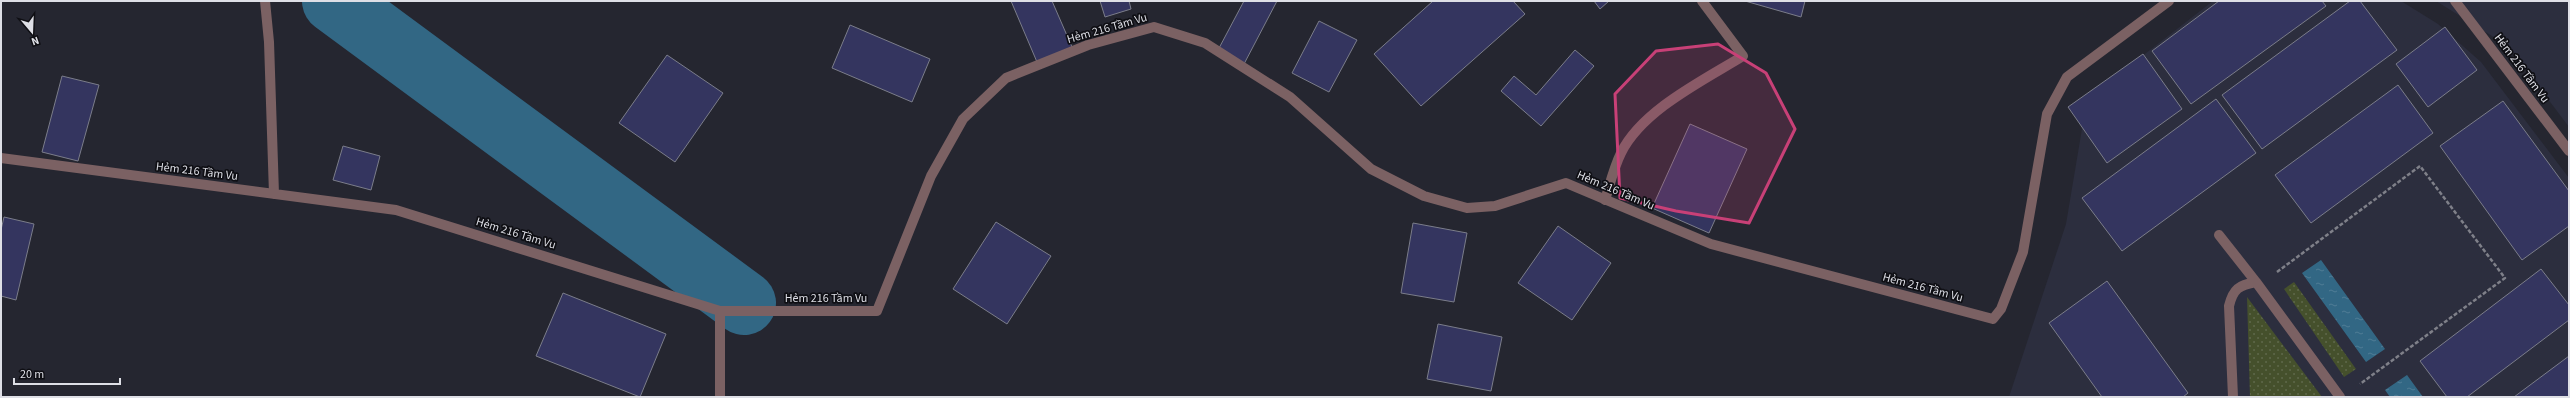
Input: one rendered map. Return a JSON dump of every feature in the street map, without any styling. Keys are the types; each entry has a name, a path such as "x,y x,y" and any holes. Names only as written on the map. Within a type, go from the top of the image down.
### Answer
{"street":[{"path":"265,1 269,42 274,194"},
{"path":"1605,200 1621,152 1640,127 1681,94 1743,56 1702,1"},
{"name":"Hẻm 216 Tầm Vu","path":"1,158 396,210 720,310 877,311 931,176 963,119 1006,78 1088,45 1154,27 1205,43 1290,97 1371,169 1424,196 1467,208 1488,206 1566,183 1711,244 1993,319 2001,310 2023,252 2047,114 2066,77 2169,1"},
{"name":"Hẻm 216 Tầm Vu","path":"2455,1 2569,151"},
{"path":"2219,235 2340,397"},
{"path":"2233,397 2229,306 2232,294 2240,285 2257,284"},
{"path":"720,310 720,397"}],"path":[{"path":"2257,284 2420,166 2505,278 2355,388"}],"highlighted area":[{"path":"1718,44 1766,73 1795,129 1749,223 1676,211 1620,198 1615,94 1656,51"}],"shaded area":[{"path":"2213,1 2401,1 2438,24 2481,62 2569,178 2569,397 2009,397 2066,224 2087,99"},
{"path":"2436,1 2569,1 2569,127 2508,46"}],"green space":[{"path":"2294,282 2356,369 2344,377 2284,289"},
{"path":"2247,297 2322,397 2250,397"}],"water":[{"path":"2321,260 2385,349 2366,362 2302,273"},
{"path":"2407,375 2423,397 2390,397 2385,390"}],"building":[{"path":"1011,1 1052,1 1072,47 1037,62"},
{"path":"1100,1 1129,1 1131,9 1105,17"},
{"path":"1244,1 1277,1 1244,64 1218,50"},
{"path":"1433,1 1513,1 1525,14 1421,106 1374,54"},
{"path":"1594,1 1609,1 1600,9"},
{"path":"1745,1 1805,1 1801,17"},
{"path":"2219,1 2322,1 2326,6 2191,104 2152,51"},
{"path":"2350,1 2360,1 2397,50 2262,149 2222,95"},
{"path":"1319,21 1357,40 1329,92 1292,73"},
{"path":"850,25 930,59 912,102 832,68"},
{"path":"2445,27 2477,70 2428,107 2396,64"},
{"path":"1575,50 1594,66 1541,126 1501,91 1514,76 1536,95"},
{"path":"2143,54 2182,109 2107,163 2068,107"},
{"path":"667,55 723,93 675,162 619,123"},
{"path":"62,76 99,85 78,161 42,152"},
{"path":"2398,85 2433,133 2311,223 2275,175"},
{"path":"2216,99 2256,153 2122,251 2082,198"},
{"path":"2503,101 2569,191 2569,226 2522,260 2440,146"},
{"path":"1690,124 1747,149 1709,233 1652,208"},
{"path":"343,146 380,156 371,190 333,180"},
{"path":"4,217 34,224 16,300 1,296 1,230"},
{"path":"996,222 1051,256 1007,324 953,289"},
{"path":"1413,223 1467,233 1454,302 1401,293"},
{"path":"1558,226 1611,263 1572,320 1518,283"},
{"path":"2541,269 2569,305 2569,320 2467,397 2447,397 2420,361"},
{"path":"2107,281 2188,393 2183,397 2102,397 2049,323"},
{"path":"563,293 666,334 640,397 536,356"},
{"path":"1438,324 1502,337 1491,391 1427,379"},
{"path":"2569,356 2569,397 2514,397"}],"waterway":[{"path":"334,1 744,303"}]}
